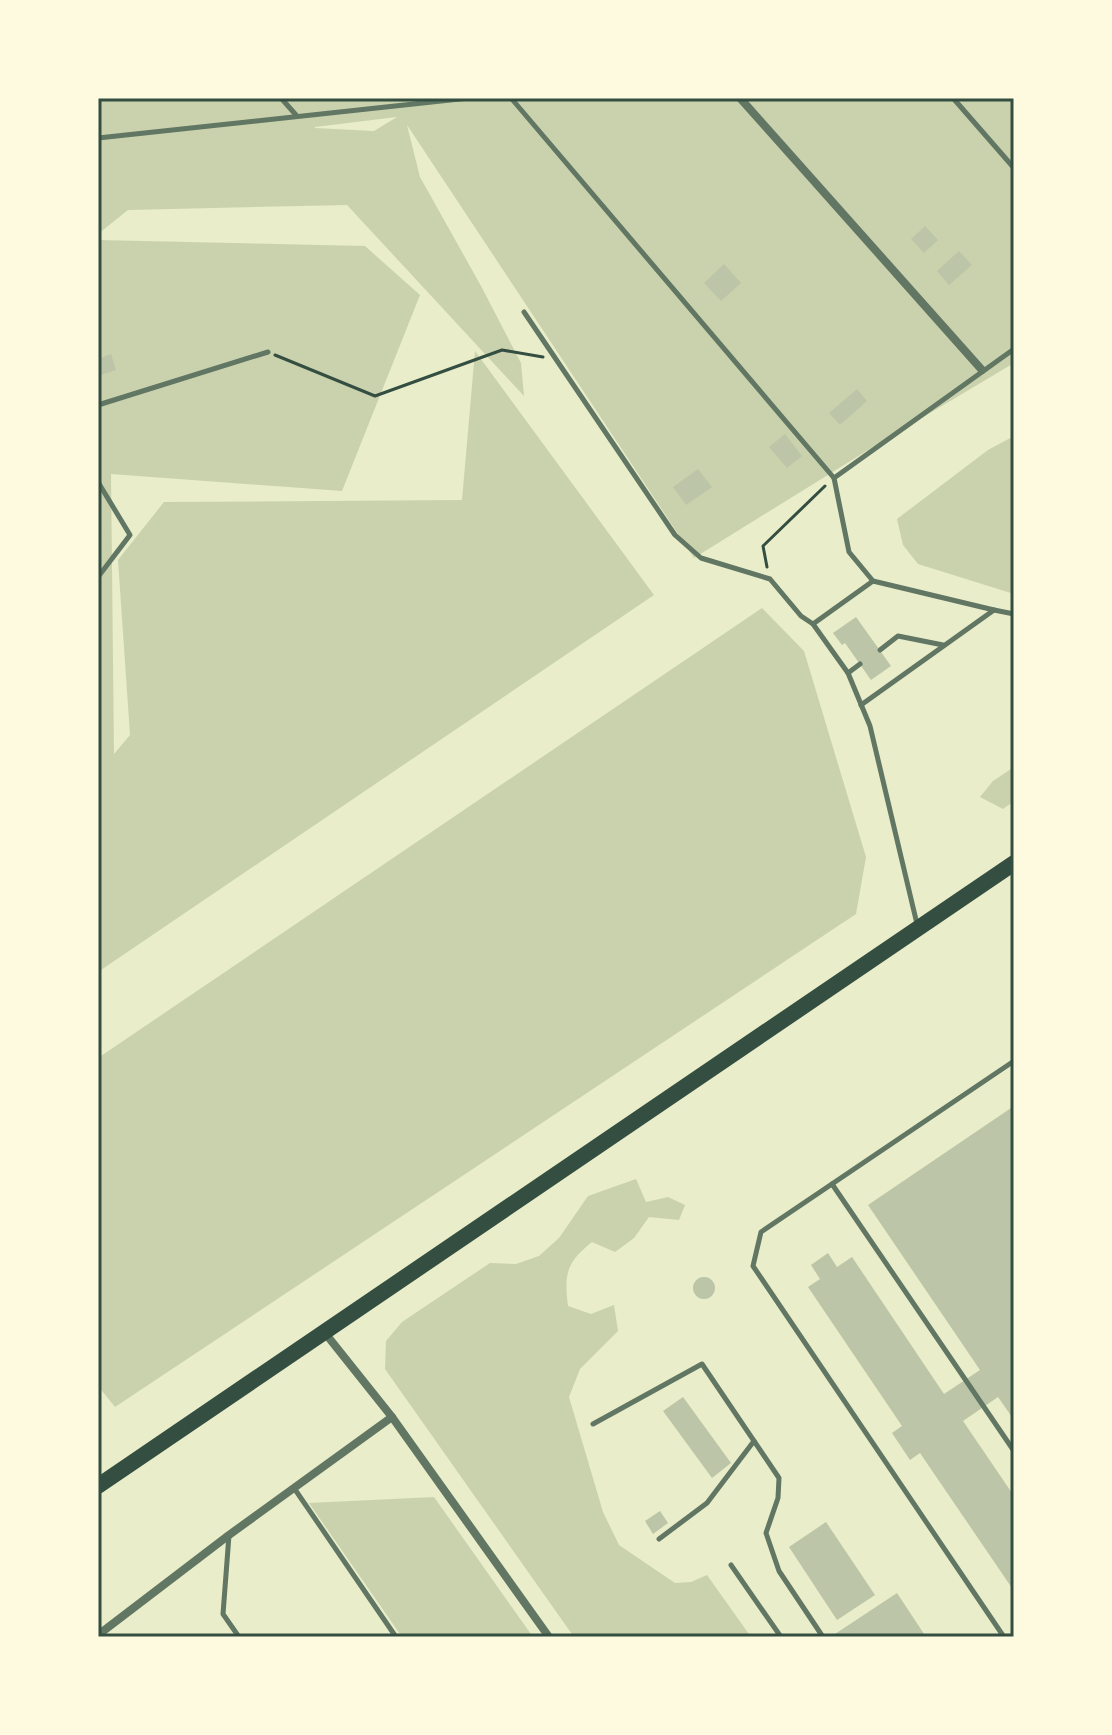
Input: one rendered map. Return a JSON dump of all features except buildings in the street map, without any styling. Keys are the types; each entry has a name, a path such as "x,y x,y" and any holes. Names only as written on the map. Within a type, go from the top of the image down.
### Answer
{"highway":[{"path":"98,1486 1014,863"}],"street":[{"path":"740,98 982,370"},
{"path":"325,1333 392,1417 549,1637"},
{"path":"98,1635 392,1417"}],"lane":[{"path":"281,98 296,115"},
{"path":"98,138 469,98"},
{"path":"511,98 834,478 849,552 873,581 1014,614"},
{"path":"953,98 1014,168"},
{"path":"524,312 675,535 701,558 770,579 801,616 813,624 848,673 870,726 918,928"},
{"path":"834,478 1014,349"},
{"path":"98,405 268,352"},
{"path":"98,482 130,535 98,577"},
{"path":"813,624 873,581"},
{"path":"861,705 994,610"},
{"path":"880,650 898,636 944,645"},
{"path":"848,673 860,664"},
{"path":"1004,1637 753,1266 761,1232 1014,1061"},
{"path":"832,1184 1014,1451"},
{"path":"593,1424 702,1364 779,1478 778,1498 766,1533 779,1571 823,1637"},
{"path":"659,1539 707,1503 754,1441"},
{"path":"294,1488 396,1637"},
{"path":"229,1535 223,1614 239,1637"},
{"path":"731,1565 781,1637"}],"path":[{"path":"268,352 375,396 502,350 554,359"},
{"path":"770,579 763,546 834,478"}],"green space":[{"path":"98,98 1014,98 1014,363 694,558 407,125 420,177 521,363 524,396 347,205 128,210 98,234","holes":["397,117 374,131 315,128 315,127"]},
{"path":"98,240 365,246 420,295 342,491 111,474 114,754 130,735 118,560 164,502 462,500 475,351 654,595 98,972 98,775 101,771 98,773"},
{"path":"1014,436 1014,594 918,564 903,545 897,519 988,450"},
{"path":"762,608 804,651 866,857 856,914 115,1407 98,1386 98,1058"},
{"path":"1014,767 1014,801 1003,809 980,797 993,781"},
{"path":"636,1179 646,1202 668,1197 685,1205 679,1220 649,1217 634,1238 615,1252 592,1242 572,1263 566,1285 568,1306 591,1314 614,1305 618,1331 580,1369 569,1397 603,1512 619,1545 675,1583 691,1582 707,1575 751,1637 574,1637 385,1369 386,1341 402,1322 490,1263 516,1264 539,1256 559,1238 588,1196"},
{"path":"434,1497 533,1637 402,1637 309,1503"}]}
